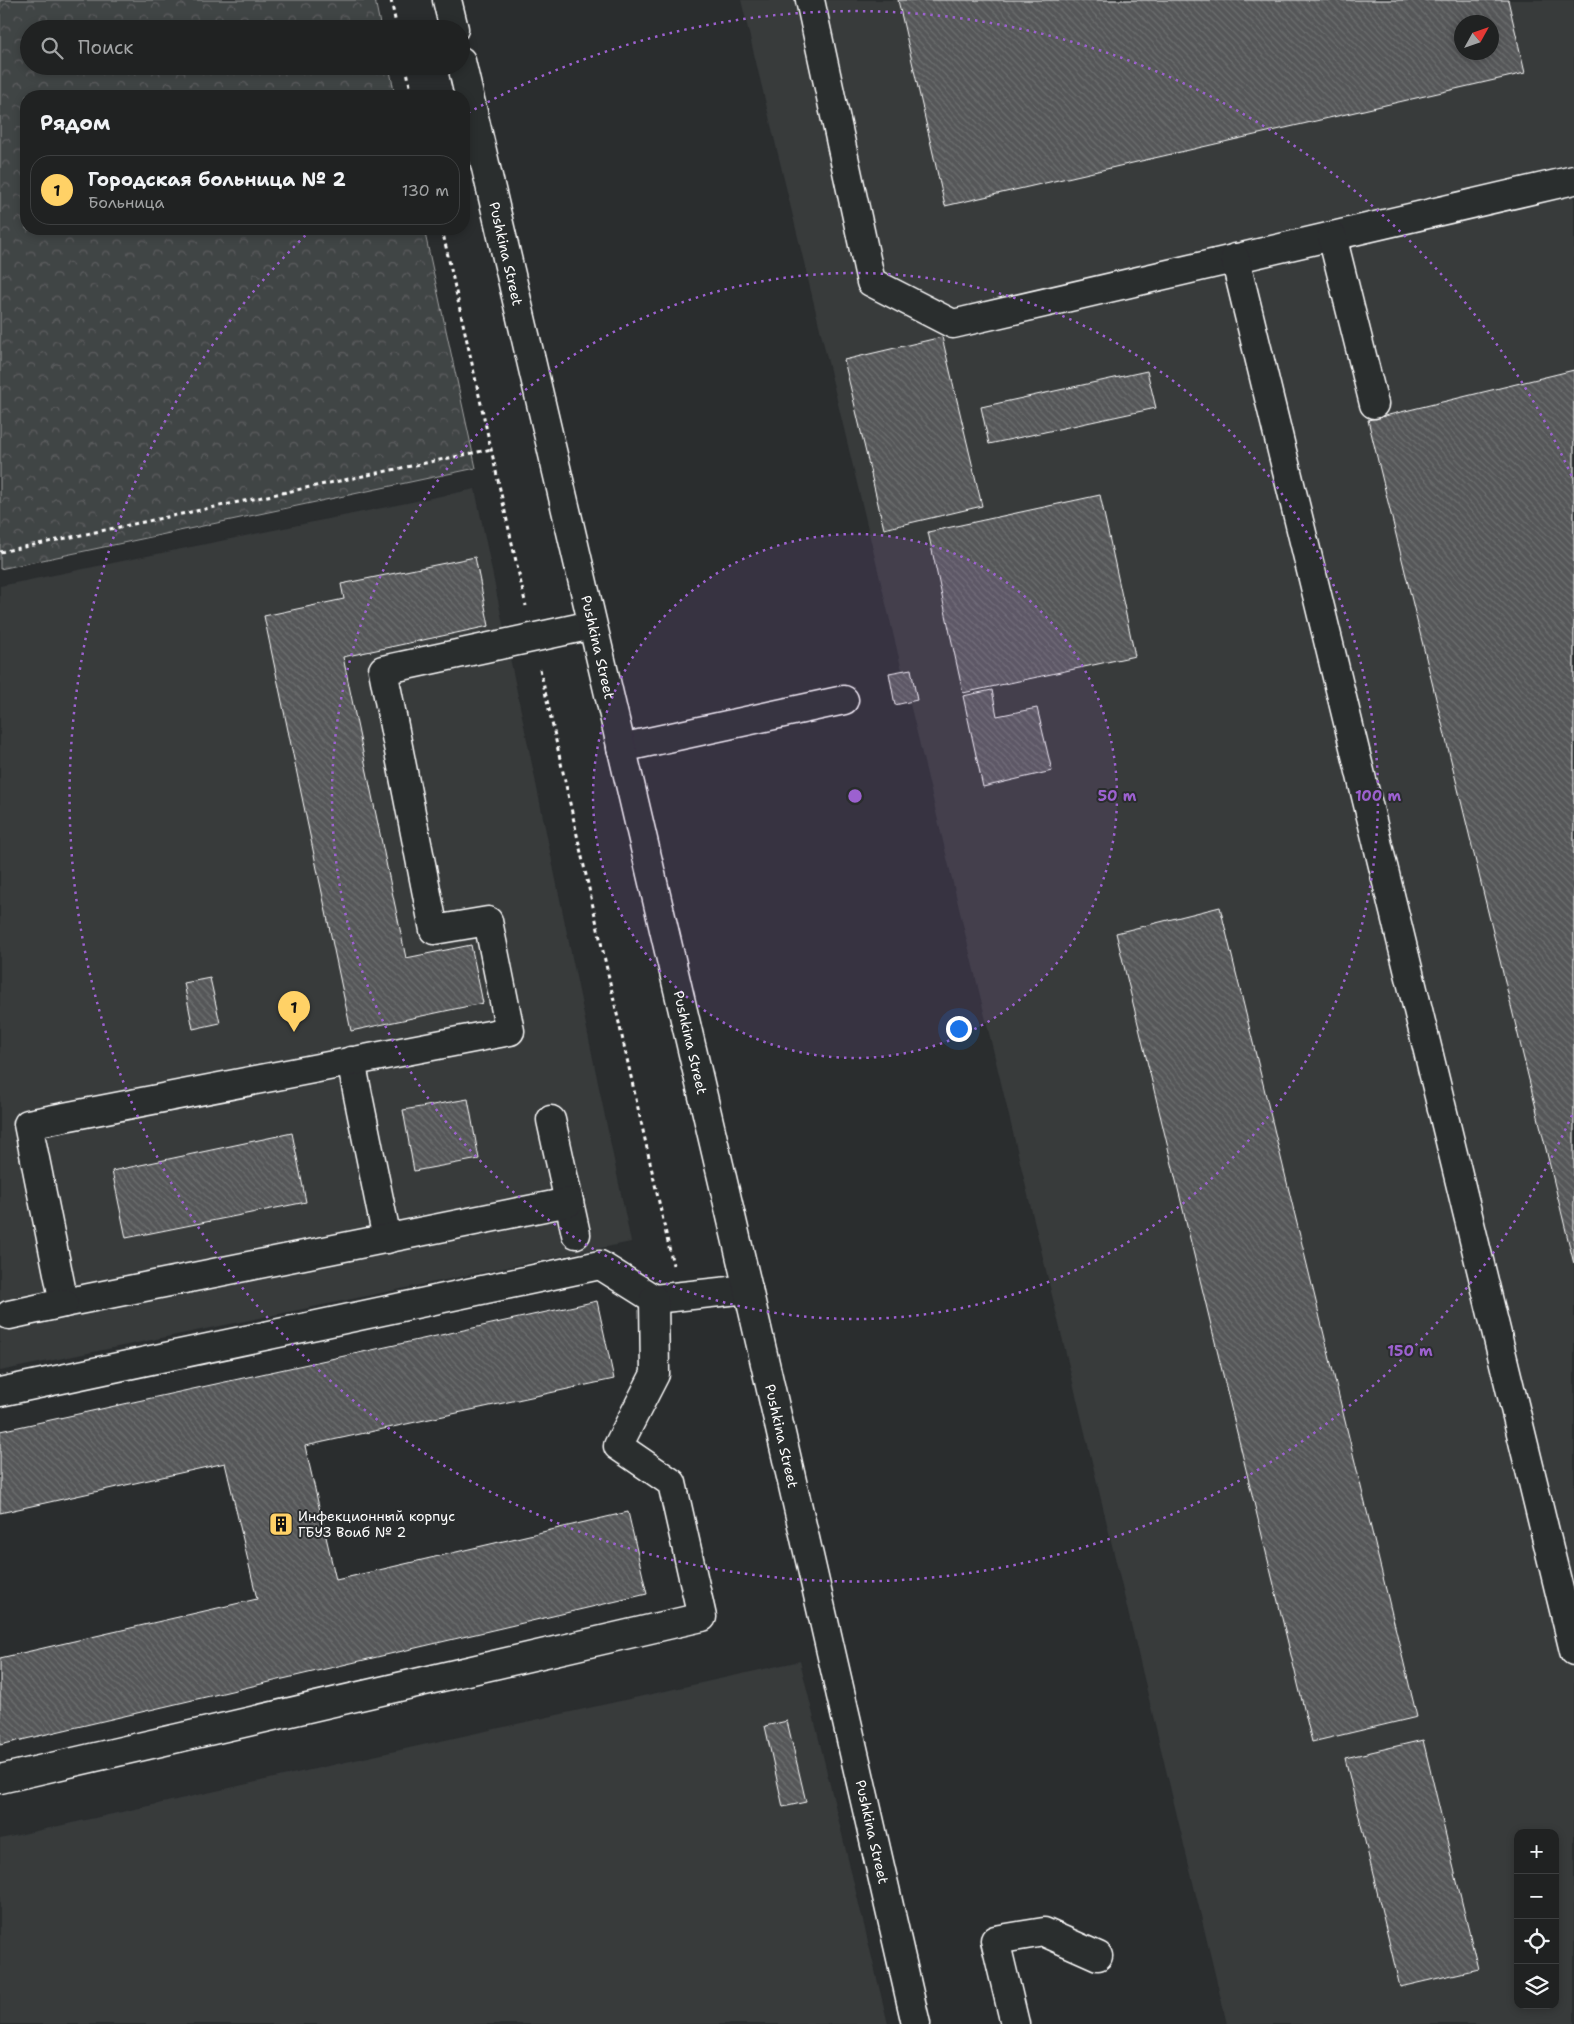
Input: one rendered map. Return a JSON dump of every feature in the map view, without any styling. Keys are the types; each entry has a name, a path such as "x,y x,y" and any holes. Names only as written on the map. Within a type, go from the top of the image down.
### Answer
{"main road":[{"path":"447,0 452,20"},
{"path":"810,0 871,282 953,324 1574,180"},
{"name":"Pushkina Street","path":"464,75 468,90"},
{"name":"Pushkina Street","path":"470,100 748,1288 916,2024"},
{"path":"1332,236 1374,404"},
{"path":"1235,258 1574,1651"},
{"path":"64,1303 28,1124 510,1031 488,921 434,930 383,670 592,625"},
{"path":"621,748 844,700"},
{"path":"352,1061 387,1238"},
{"path":"551,1120 576,1234"},
{"path":"9,1315 569,1202"},
{"path":"0,1392 600,1265 667,1298 748,1288"},
{"path":"0,1779 702,1617 672,1483 618,1446 655,1374 667,1298"},
{"path":"1015,2024 995,1940 1044,1932 1098,1956"}],"path":[{"path":"391,0 395,20"},
{"path":"408,75 411,90"},
{"path":"443,235 533,637 667,1298"},
{"path":"0,552 492,449"}],"shaded area":[{"path":"741,0 1574,0 1574,2024 1227,2024"},
{"path":"475,489 631,1242 0,1371 0,586"},
{"path":"800,1661 888,2024 0,2024 0,1839"}],"green space":[{"path":"0,0 375,0 379,20 20,20 20,75 391,75 394,90 20,90 20,235 425,235 476,468 0,569"}],"building":[{"path":"898,0 1508,0 1525,73 945,206"},
{"path":"942,337 982,506 884,529 844,360"},
{"path":"1574,370 1574,1264 1368,420"},
{"path":"1147,371 1156,408 989,444 981,407"},
{"path":"1100,495 1135,656 963,693 928,532"},
{"path":"475,557 489,626 343,657 406,958 471,945 483,1003 351,1031 264,616 344,599 341,584"},
{"path":"911,669 917,700 895,705 889,673"},
{"path":"992,690 997,716 1037,708 1052,771 983,787 963,696"},
{"path":"1220,907 1417,1717 1312,1742 1116,933"},
{"path":"210,978 220,1023 193,1029 184,983"},
{"path":"468,1099 479,1159 414,1171 403,1110"},
{"path":"292,1133 306,1202 126,1238 112,1171"},
{"name":"Инфекционный корпус ГБУЗ Воиб № 2","path":"597,1301 614,1379 305,1446 336,1580 628,1512 647,1594 0,1745 0,1658 257,1599 225,1463 0,1513 0,1431"},
{"path":"787,1721 806,1802 783,1807 765,1726"},
{"path":"1423,1740 1478,1969 1400,1987 1345,1758"}],"place":[{"name":"Городская больница № 2","path":"294,1032"},
{"name":"Инфекционный корпус ГБУЗ Воиб № 2","path":"281,1524"}]}
